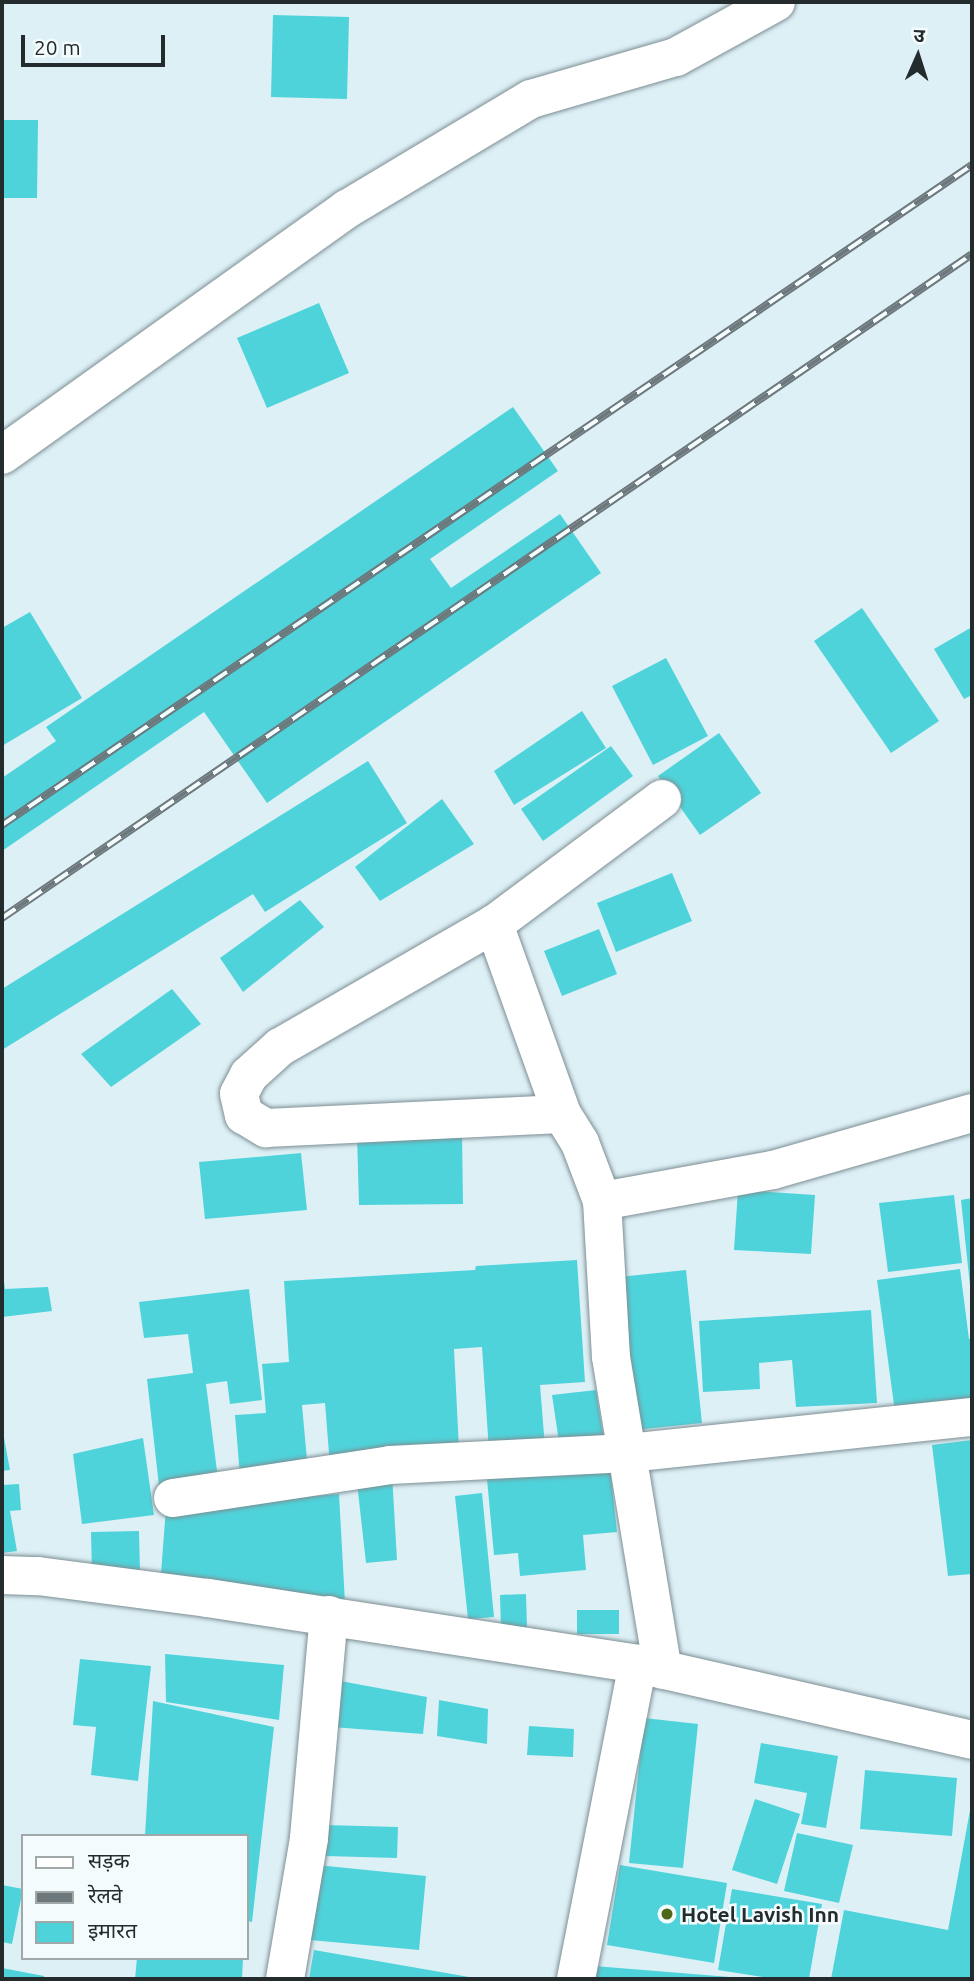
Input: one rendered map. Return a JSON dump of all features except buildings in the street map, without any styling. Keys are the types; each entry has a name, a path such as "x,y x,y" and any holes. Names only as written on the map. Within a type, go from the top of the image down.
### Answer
{"street":[{"path":"2,455 346,209 531,99 676,57 776,2"},
{"path":"562,1114 266,1128 244,1115 239,1094 249,1075 281,1047 494,924 662,799"},
{"path":"494,924 562,1114 580,1143 602,1201 611,1357 628,1452 650,1667 576,1979"},
{"path":"602,1201 773,1170 972,1113"},
{"path":"173,1498 390,1465 628,1452 972,1417"},
{"path":"2,1575 38,1576 329,1615 650,1667 972,1740"},
{"path":"285,1979 309,1838 329,1615"}],"railway":[{"path":"2,825 972,165"},
{"path":"2,918 972,254"}],"place":[{"name":"Hotel Lavish Inn","path":"667,1914"}]}
